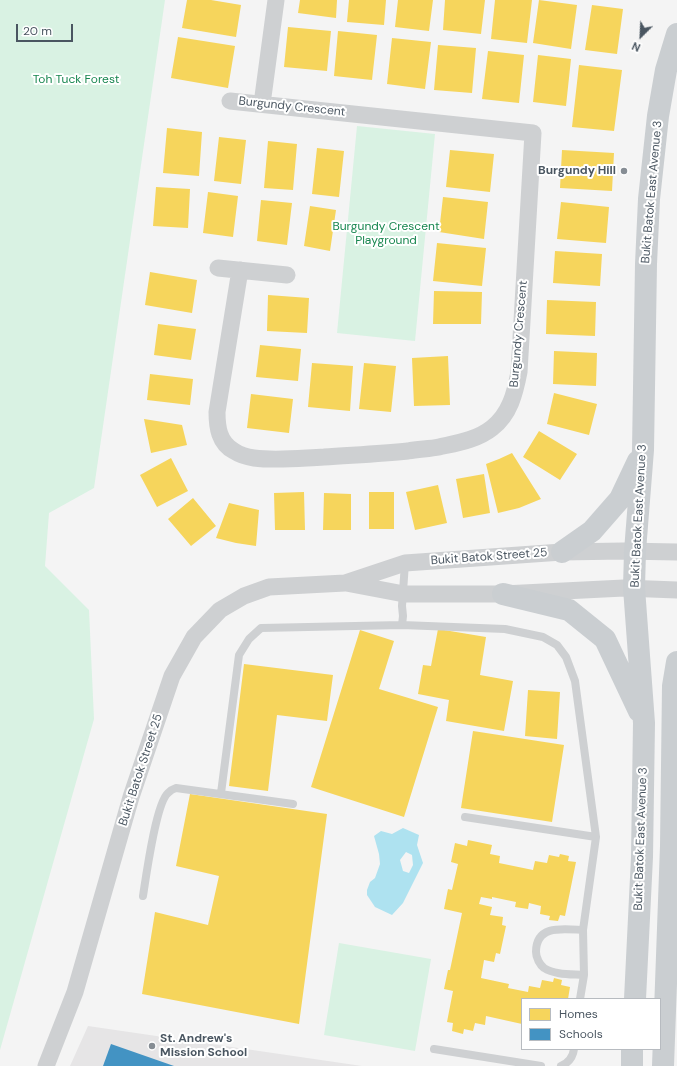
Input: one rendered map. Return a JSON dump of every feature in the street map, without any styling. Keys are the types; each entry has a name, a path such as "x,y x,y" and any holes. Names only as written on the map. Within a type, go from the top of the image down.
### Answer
{"main road":[{"name":"Bukit Batok East Avenue 3","path":"635,998 642,857 644,723 634,588 635,551 643,450 646,264 649,199 658,116 666,70 677,34"},
{"path":"562,552 592,531 620,499 643,450"},
{"path":"503,594 569,610 605,639 644,723"},
{"path":"663,1066 675,683 677,662"},
{"path":"632,1050 632,1066"}],"street":[{"path":"262,104 276,0"},
{"name":"Burgundy Crescent","path":"230,101 533,133 518,372 515,392 509,407 501,420 482,435 470,440 437,447 376,454 280,459 254,458 244,456 233,451 225,444 220,436 217,412 240,270"},
{"path":"218,268 286,275"},
{"name":"Bukit Batok Street 25","path":"345,583 405,563 562,552 677,552"},
{"name":"Bukit Batok Street 25","path":"46,1066 75,992 131,797 172,676 194,637 220,610 244,596 269,587 345,583 404,594 503,594 634,588 677,590"}],"lane":[{"path":"402,625 405,563"},
{"path":"221,793 239,655 249,639 260,628 402,625 504,630 543,637 557,645 566,657 575,680 596,837 583,930 584,975 580,998"},
{"path":"143,896 158,816 167,793 176,788 293,804"},
{"path":"466,818 596,837"},
{"path":"583,930 551,930 543,934 538,941 536,953 538,961 544,968 556,972 584,975"},
{"path":"434,1049 541,1066"},
{"path":"561,1066 567,1063 574,1050"}],"shaded area":[{"name":"St. Andrew's Mission School","path":"88,1026 362,1066 70,1066"}],"green space":[{"name":"Toh Tuck Forest","path":"0,0 165,0 94,488 49,513 45,566 89,610 94,719 0,1050"},
{"name":"Burgundy Crescent Playground","path":"357,126 435,134 415,341 337,333"},
{"path":"339,943 431,959 415,1051 324,1035"}],"water":[{"path":"403,828 419,835 417,845 423,863 403,903 392,915 375,907 367,895 367,890 370,882 375,878 380,864 374,836 381,831 392,834","holes":["406,852 412,855 413,865 409,873 403,871 400,860"]}],"building: Homes":[{"path":"187,0 211,0 241,5 236,37 182,28"},
{"path":"300,0 337,0 336,18 298,13"},
{"path":"349,0 386,0 384,25 347,22"},
{"path":"398,0 433,0 429,31 395,27"},
{"path":"445,0 485,0 481,34 443,30"},
{"path":"495,0 532,0 527,43 491,39"},
{"path":"539,0 577,5 571,49 533,43"},
{"path":"592,5 623,9 617,54 585,50"},
{"path":"288,27 331,31 327,71 284,67"},
{"path":"338,31 377,35 372,80 334,76"},
{"path":"178,37 235,46 228,88 171,78"},
{"path":"392,38 431,42 425,89 387,84"},
{"path":"438,45 476,48 472,93 434,90"},
{"path":"488,51 524,55 519,103 482,99"},
{"path":"538,55 571,59 566,106 533,102"},
{"path":"579,65 622,70 614,131 572,127"},
{"path":"167,128 202,132 199,176 163,173"},
{"path":"219,137 246,140 241,184 214,181"},
{"path":"268,141 297,144 293,190 264,188"},
{"path":"317,148 344,151 339,197 312,194"},
{"path":"450,150 494,154 490,192 446,187"},
{"path":"562,150 614,153 612,191 560,188"},
{"path":"156,187 190,189 188,228 153,226"},
{"path":"208,192 238,196 233,237 203,233"},
{"path":"443,197 488,202 484,239 439,232"},
{"path":"261,200 292,203 287,245 257,241"},
{"path":"561,202 609,207 606,243 557,239"},
{"path":"310,206 336,210 330,251 304,246"},
{"path":"437,243 486,248 482,286 433,281"},
{"path":"555,251 602,254 600,286 553,283"},
{"path":"150,272 197,280 192,313 145,305"},
{"path":"434,291 482,292 481,324 433,324"},
{"path":"268,295 309,298 307,333 267,331"},
{"path":"547,300 596,302 595,336 546,334"},
{"path":"158,324 196,329 191,360 154,355"},
{"path":"260,345 301,349 298,381 256,377"},
{"path":"554,351 597,353 596,386 553,384"},
{"path":"448,356 450,405 414,406 412,358"},
{"path":"312,363 353,366 350,411 308,407"},
{"path":"364,363 396,366 391,412 359,409"},
{"path":"150,374 193,379 190,405 147,400"},
{"path":"554,393 597,404 589,435 547,424"},
{"path":"251,394 293,399 289,433 247,428"},
{"path":"144,419 182,425 187,445 151,453"},
{"path":"539,431 577,454 560,480 523,457"},
{"path":"512,453 541,499 519,508 498,513 486,464"},
{"path":"171,458 188,491 157,507 140,475"},
{"path":"484,474 490,513 463,518 456,479"},
{"path":"438,485 447,523 415,530 406,492"},
{"path":"304,492 305,530 275,530 274,493"},
{"path":"369,492 394,492 394,529 369,529"},
{"path":"324,493 351,494 351,530 323,530"},
{"path":"193,498 216,526 191,546 168,519"},
{"path":"229,503 259,510 256,546 216,538"},
{"path":"438,629 486,637 480,675 513,681 504,731 446,721 449,700 418,694 423,665 431,666"},
{"path":"360,630 394,641 379,689 438,707 404,817 311,787"},
{"path":"244,664 333,675 327,721 277,715 268,791 229,786"},
{"path":"528,690 560,692 557,739 525,736"},
{"path":"473,731 564,745 552,822 461,808"},
{"path":"190,794 327,814 299,1024 142,994 155,912 208,925 219,876 176,866"},
{"path":"468,840 492,845 490,854 500,856 499,863 533,870 535,861 547,863 549,855 559,857 560,854 569,856 568,861 576,862 565,916 560,915 558,921 549,920 550,916 540,914 541,906 529,903 528,909 515,907 516,902 492,897 492,899 481,897 479,904 492,907 490,915 503,917 502,925 506,926 500,954 496,953 494,962 484,960 481,978 509,984 508,988 528,992 529,986 540,988 542,980 553,982 554,978 562,980 561,985 570,987 568,998 521,998 521,1024 486,1016 485,1025 475,1023 473,1031 464,1029 463,1034 452,1031 453,1023 447,1022 453,991 444,989 448,970 450,970 462,913 444,909 448,889 452,890 458,864 451,862 455,843 467,846"}],"building: Schools":[{"path":"111,1044 174,1066 103,1066"}],"place":[{"name":"Burgundy Hill","path":"624,171"},
{"name":"St. Andrew's Mission School","path":"152,1046"}]}
